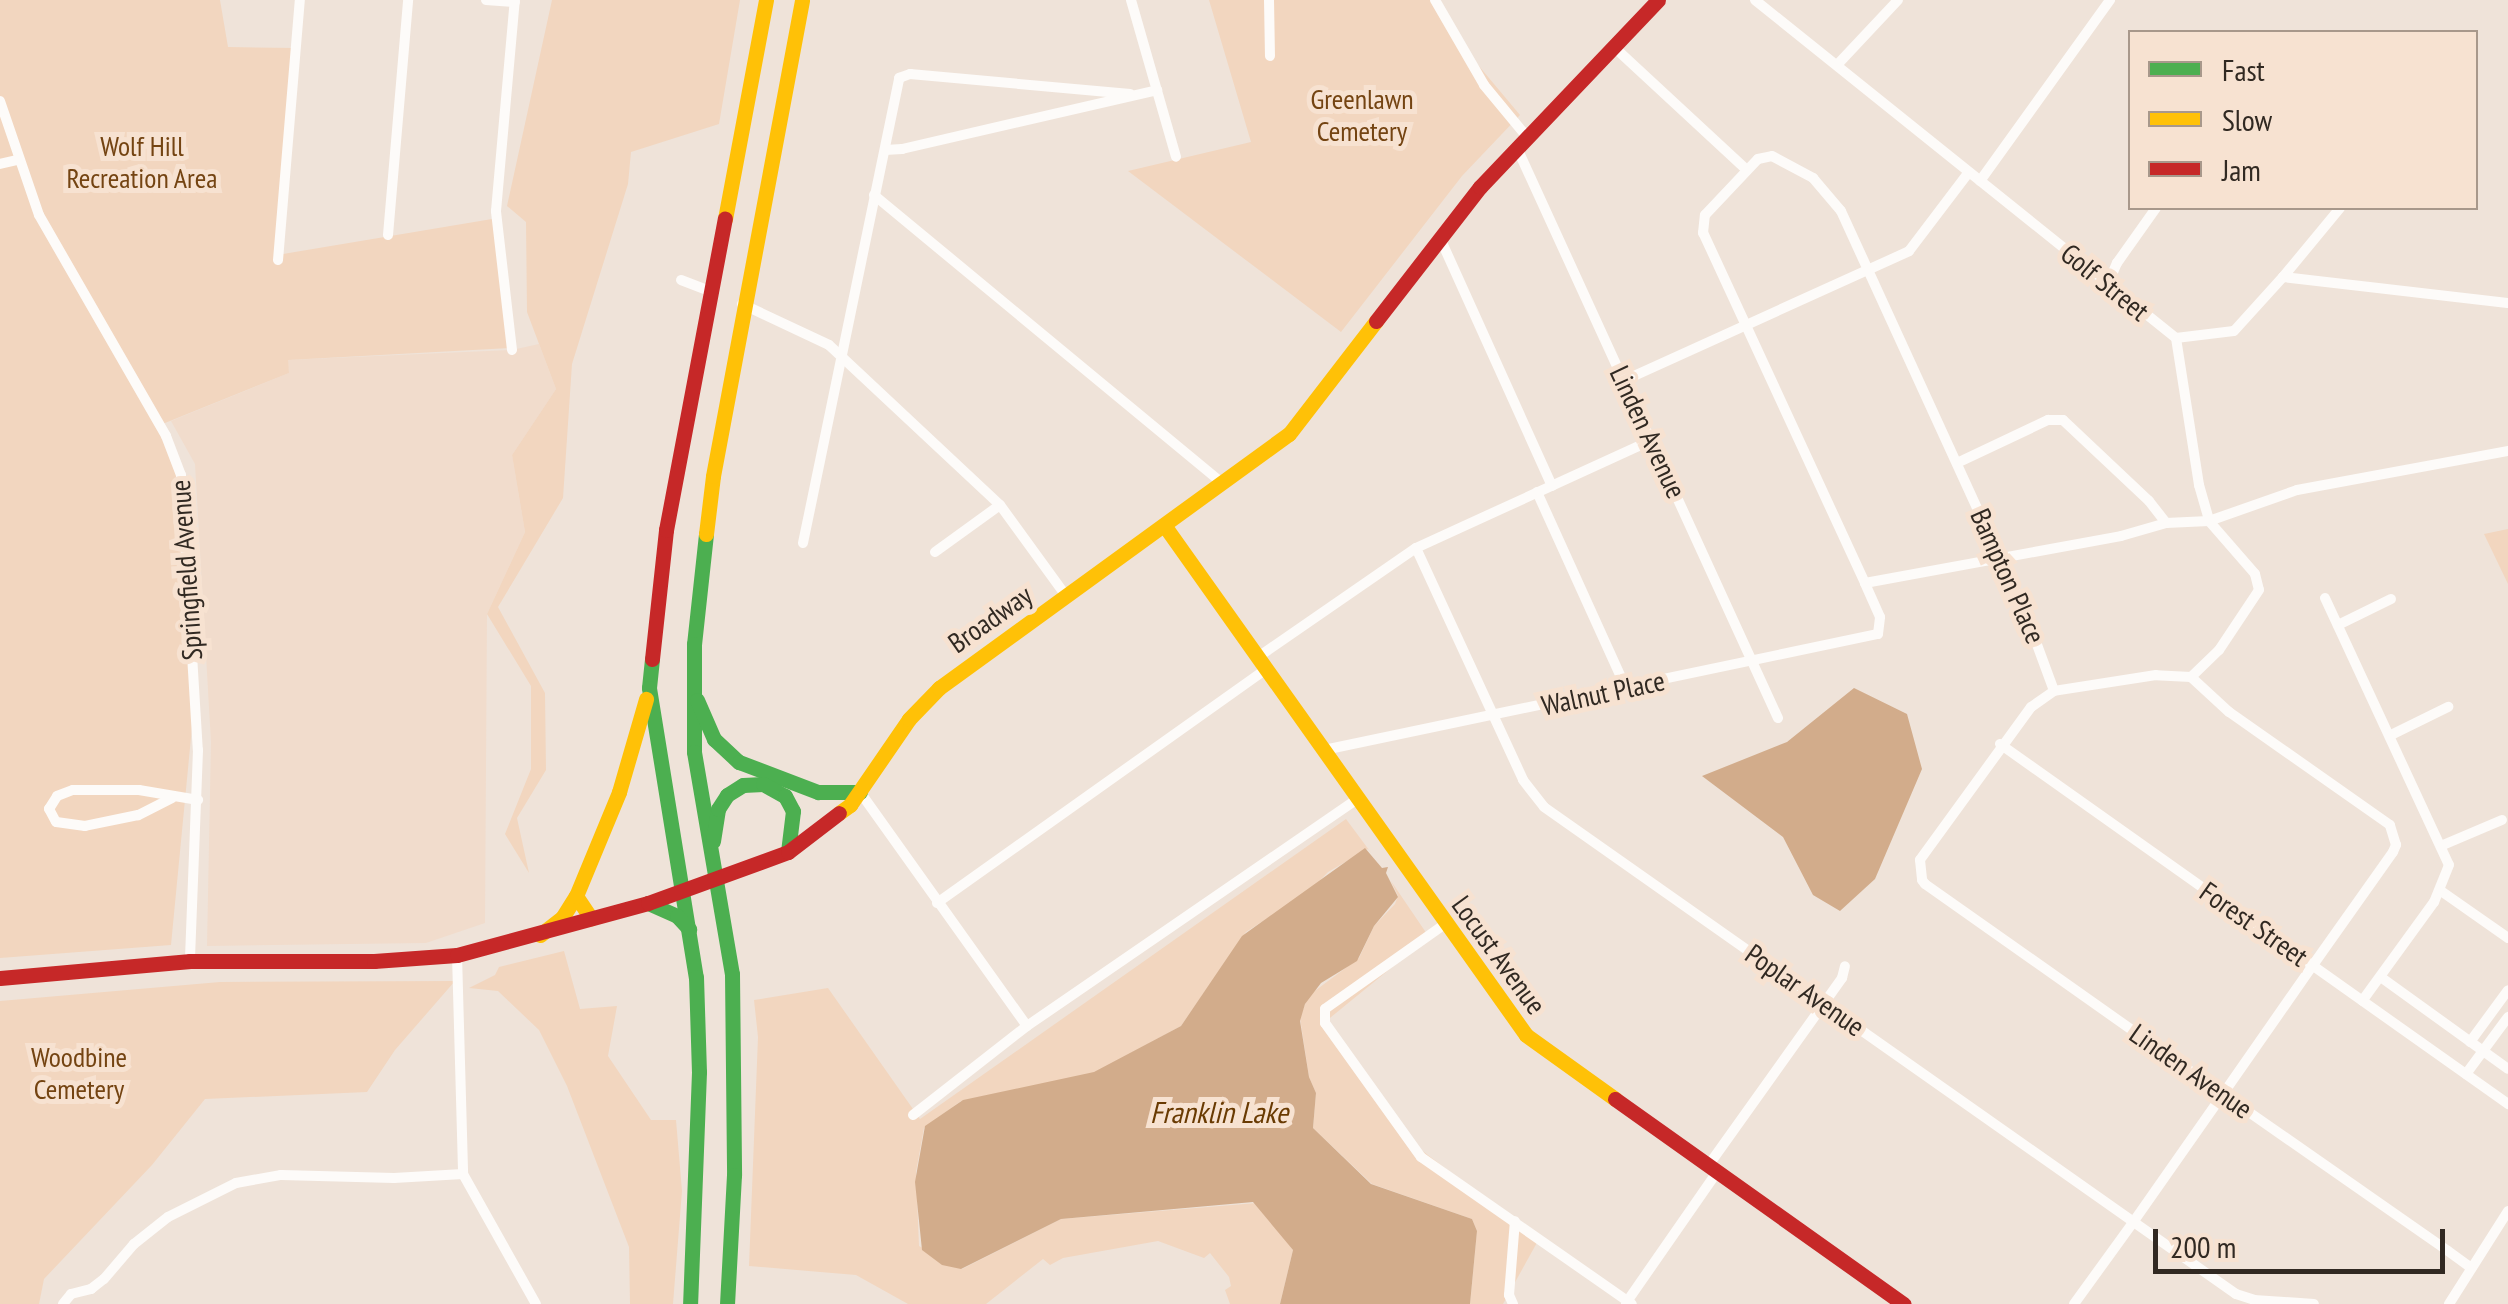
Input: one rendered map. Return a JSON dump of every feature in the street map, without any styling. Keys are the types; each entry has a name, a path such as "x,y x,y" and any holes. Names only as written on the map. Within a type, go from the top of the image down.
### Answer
{"main road":[{"path":"540,934 562,918 576,896 619,792 649,688 662,553 766,0"},
{"path":"727,1304 734,1174 731,958 694,752 693,685 705,528 742,304 802,0"},
{"name":"Broadway","path":"0,978 190,961 374,960 457,955 648,903 788,852 838,819 928,698 1223,484 1296,426 1440,238 1522,142 1658,0"},
{"name":"Locust Avenue","path":"1164,525 1535,1044 1904,1304"},
{"path":"693,685 708,730 730,757 818,792 860,792"},
{"path":"649,688 690,930 699,1042 690,1304"},
{"path":"711,851 721,803 734,789 752,783 772,786 790,804 795,818 788,852"},
{"path":"576,896 591,918"},
{"path":"648,903 677,916 690,930"}],"street":[{"path":"278,260 300,0"},
{"path":"388,235 408,0"},
{"path":"486,0 515,1 496,211 512,350"},
{"path":"1131,0 1176,157"},
{"path":"1270,0 1270,56"},
{"name":"Linden Avenue","path":"1435,0 1522,142 1624,380 1756,662 1778,718"},
{"name":"Golf Street","path":"1756,0 2176,338 2234,331 2338,210"},
{"path":"1837,65 1898,0"},
{"path":"1980,180 2110,0"},
{"path":"1614,46 1747,170 1702,222 1703,233 1866,584 2121,536 2166,523 2209,520 2296,490 2508,451"},
{"path":"803,543 902,76 1130,94"},
{"path":"885,150 920,146 1156,90"},
{"name":"Springfield Avenue","path":"0,101 39,216 176,458 183,491 198,800 190,961"},
{"name":"Bampton Place","path":"1747,170 1758,159 1779,157 1813,178 1841,211 2043,654 2054,691"},
{"path":"0,164 18,160"},
{"path":"1624,380 1908,251 1969,172"},
{"path":"874,195 1223,484"},
{"path":"2108,284 2117,263 2155,210"},
{"path":"1440,238 1552,486"},
{"path":"2284,277 2508,303"},
{"path":"681,280 709,291"},
{"path":"742,304 829,345 1000,505 1066,596"},
{"path":"2176,338 2199,485 2209,520 2254,574 2260,590 2219,650 2191,677"},
{"path":"1956,464 2048,420 2063,420 2150,501 2166,523"},
{"path":"938,903 1416,548 1652,440"},
{"path":"1537,492 1626,688"},
{"path":"935,552 1000,505"},
{"name":"Poplar Avenue","path":"1416,548 1523,780 1544,807 2242,1297 2314,1304"},
{"name":"Walnut Place","path":"1324,750 1866,639 1880,631 1880,618 1866,584"},
{"path":"2325,598 2449,865 2441,891 2362,1001"},
{"path":"2338,625 2391,599"},
{"path":"2000,744 2018,720 2054,691 2156,675 2191,677 2230,712 2390,825 2396,834 2393,852 2074,1304"},
{"path":"2391,736 2448,707"},
{"name":"Linden Avenue","path":"2000,744 1918,868 1925,884 2471,1268"},
{"name":"Forest Street","path":"2000,744 2508,1104"},
{"path":"172,798 138,815 85,826 63,826 50,814 52,800 73,790 140,790 198,800"},
{"path":"860,792 1027,1026"},
{"path":"913,1115 1027,1026 1357,799"},
{"path":"2443,845 2502,820"},
{"path":"2441,891 2508,938"},
{"path":"1446,924 1322,1016 1413,1149 1628,1303 1845,966"},
{"path":"457,955 463,1174 536,1304"},
{"path":"2382,978 2508,1069"},
{"path":"2470,1042 2508,990"},
{"path":"2466,1074 2508,1017"},
{"path":"63,1304 71,1294 91,1289 104,1279 134,1244 168,1216 236,1183 282,1175 394,1178 463,1174"},
{"path":"2449,1304 2508,1211"},
{"path":"1513,1304 1509,1294 1515,1222"}],"shaded area":[{"path":"539,344 556,389 512,455 525,532 487,614 485,923 426,943 207,946 211,742 195,464 171,421 289,373 287,360 512,350"}],"green space":[{"name":"Wolf Hill Recreation Area","path":"0,0 220,0 228,47 296,48 277,255 498,218 511,348 288,360 289,373 160,425 179,477 195,696 171,945 0,958"},
{"path":"552,0 740,0 719,124 631,152 628,184 572,364 563,498 498,607 545,693 546,770 517,818 529,873 505,834 531,769 531,686 487,614 525,532 512,455 556,389 527,312 526,222 507,206"},
{"name":"Greenlawn Cemetery","path":"1209,0 1440,0 1473,59 1520,115 1462,176 1341,332 1128,171 1251,142"},
{"path":"2508,529 2508,584 2484,534"},
{"path":"1346,819 1372,854 1368,849 1328,872 1310,891 1246,932 1181,1026 1094,1073 961,1101 924,1128 916,1172 919,1246 962,1269 1061,1219 1257,1203 1293,1250 1280,1304 1230,1304 1225,1290 1231,1286 1229,1277 1210,1253 1204,1258 1158,1241 1063,1258 1050,1265 1043,1259 986,1304 908,1304 856,1275 749,1266 758,1037 754,1000 828,988 920,1119"},
{"path":"1391,881 1429,937 1325,1022 1408,1140 1539,1239 1503,1304 1470,1304 1477,1231 1472,1219 1372,1184 1313,1128 1316,1093 1309,1077 1300,1018 1308,996 1359,958 1374,926 1395,904 1398,896"},
{"path":"564,951 580,1009 617,1006 608,1056 651,1120 676,1120 682,1191 673,1304 630,1304 629,1247 567,1086 539,1030 498,991 469,988 495,975 499,967"},
{"name":"Woodbine Cemetery","path":"455,981 395,1050 367,1092 205,1099 152,1165 44,1279 39,1304 0,1304 0,1001 220,982"}],"water":[{"path":"1854,688 1907,714 1922,769 1875,879 1840,911 1813,895 1783,837 1702,776 1787,742"},
{"name":"Franklin Lake","path":"1365,848 1382,868 1388,867 1386,873 1398,897 1374,926 1357,961 1321,983 1305,1004 1300,1021 1309,1077 1316,1093 1313,1128 1371,1184 1472,1219 1477,1231 1470,1304 1280,1304 1293,1250 1253,1202 1061,1219 961,1269 942,1265 922,1250 915,1182 925,1126 963,1100 1094,1072 1181,1026 1242,936"}],"traffic: fast":[{"path":"706,534 694,644 694,752 732,974 734,1175 727,1304"},
{"path":"652,659 649,688 696,977 699,1072 690,1304"},
{"path":"697,700 714,739 739,762 818,792 860,792"},
{"path":"713,841 718,809 727,795 743,785 763,784 785,796 793,811 788,852"},
{"path":"648,903 677,916 689,929"}],"traffic: slow":[{"path":"725,219 766,0"},
{"path":"706,534 713,476 802,0"},
{"path":"839,813 850,805 909,719 939,688 1289,434 1376,321"},
{"path":"1164,525 1526,1035 1615,1099"},
{"path":"540,935 562,918 576,896 619,792 646,699"},
{"path":"576,896 591,918"}],"traffic: jam":[{"path":"1376,321 1480,187 1658,0"},
{"path":"652,659 666,530 725,219"},
{"path":"0,978 190,961 374,961 457,955 648,903 788,852 839,813"},
{"path":"1615,1099 1903,1304"}]}
